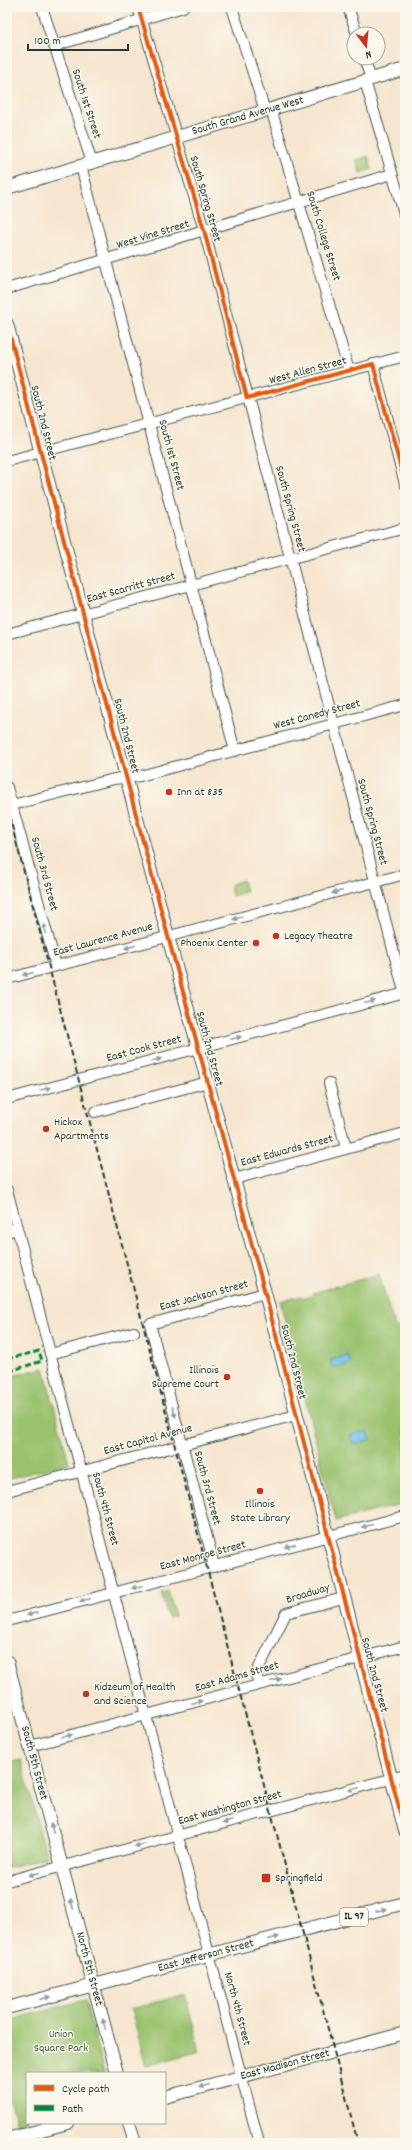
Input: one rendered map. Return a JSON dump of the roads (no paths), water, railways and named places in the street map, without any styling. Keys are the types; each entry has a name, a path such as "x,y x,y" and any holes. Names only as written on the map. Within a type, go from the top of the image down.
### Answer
{"main road":[{"name":"South Grand Avenue West","path":"7,188 405,69"},
{"name":"South 2nd Street","path":"7,324 168,937 265,1293 343,1598 405,1831"},
{"name":"South 5th Street","path":"7,1661 62,1866"},
{"name":"North 5th Street","path":"62,1866 116,2072"},
{"name":"East Jefferson Street","path":"7,2008 405,1903"},
{"name":"East Madison Street","path":"166,2097 405,2033"},
{"path":"8,2143 7,2139 64,2124"},
{"path":"129,2124 135,2143"}],"street":[{"name":"South 1st Street","path":"42,7 86,164 106,260 235,751"},
{"name":"South Spring Street","path":"138,7 204,230 405,994"},
{"path":"54,46 183,7"},
{"name":"South College Street","path":"232,7 299,202 349,371"},
{"path":"348,7 354,26"},
{"path":"365,66 392,174 405,217"},
{"name":"West Vine Street","path":"7,289 392,174"},
{"name":"West Allen Street","path":"7,462 405,356"},
{"path":"373,364 405,484"},
{"name":"East Scarritt Street","path":"7,634 405,528"},
{"name":"West Canedy Street","path":"12,805 114,779 140,776 333,725 405,704"},
{"name":"South 3rd Street","path":"7,787 56,966"},
{"name":"East Lawrence Avenue","path":"7,979 405,874"},
{"name":"East Cook Street","path":"7,1099 405,994"},
{"path":"95,1112 208,1082"},
{"path":"329,1083 346,1148"},
{"name":"East Edwards Street","path":"234,1179 405,1133"},
{"name":"South 4th Street","path":"7,1190 178,1835"},
{"path":"7,1232 17,1229"},
{"name":"East Jackson Street","path":"150,1324 265,1293"},
{"name":"South 3rd Street","path":"150,1324 212,1556 213,1566"},
{"path":"50,1354 134,1332"},
{"name":"East Capitol Avenue","path":"7,1491 81,1471 181,1439 296,1415"},
{"name":"East Monroe Street","path":"7,1621 405,1516"},
{"name":"Broadway","path":"259,1684 256,1674 286,1612 343,1598"},
{"name":"East Adams Street","path":"30,1746 405,1646"},
{"name":"East Washington Street","path":"7,1881 405,1775"},
{"name":"North 4th Street","path":"178,1835 259,2143"}],"water":[{"path":"348,1355 351,1364 332,1368 330,1360"},
{"path":"368,1431 371,1440 353,1444 350,1435"}],"railway":[{"path":"7,807 358,2143"}],"place":[{"name":"Inn at 835","path":"169,792"},
{"name":"Legacy Theatre","path":"276,936"},
{"name":"Phoenix Center","path":"256,943"},
{"name":"Hickox Apartments","path":"46,1129"},
{"name":"Illinois Supreme Court","path":"227,1377"},
{"name":"Illinois State Library","path":"260,1491"},
{"name":"Kidzeum of Health and Science","path":"86,1694"},
{"name":"Springfield","path":"266,1878"}],"park label":[{"name":"Union Square Park","path":"61,2041"}]}
